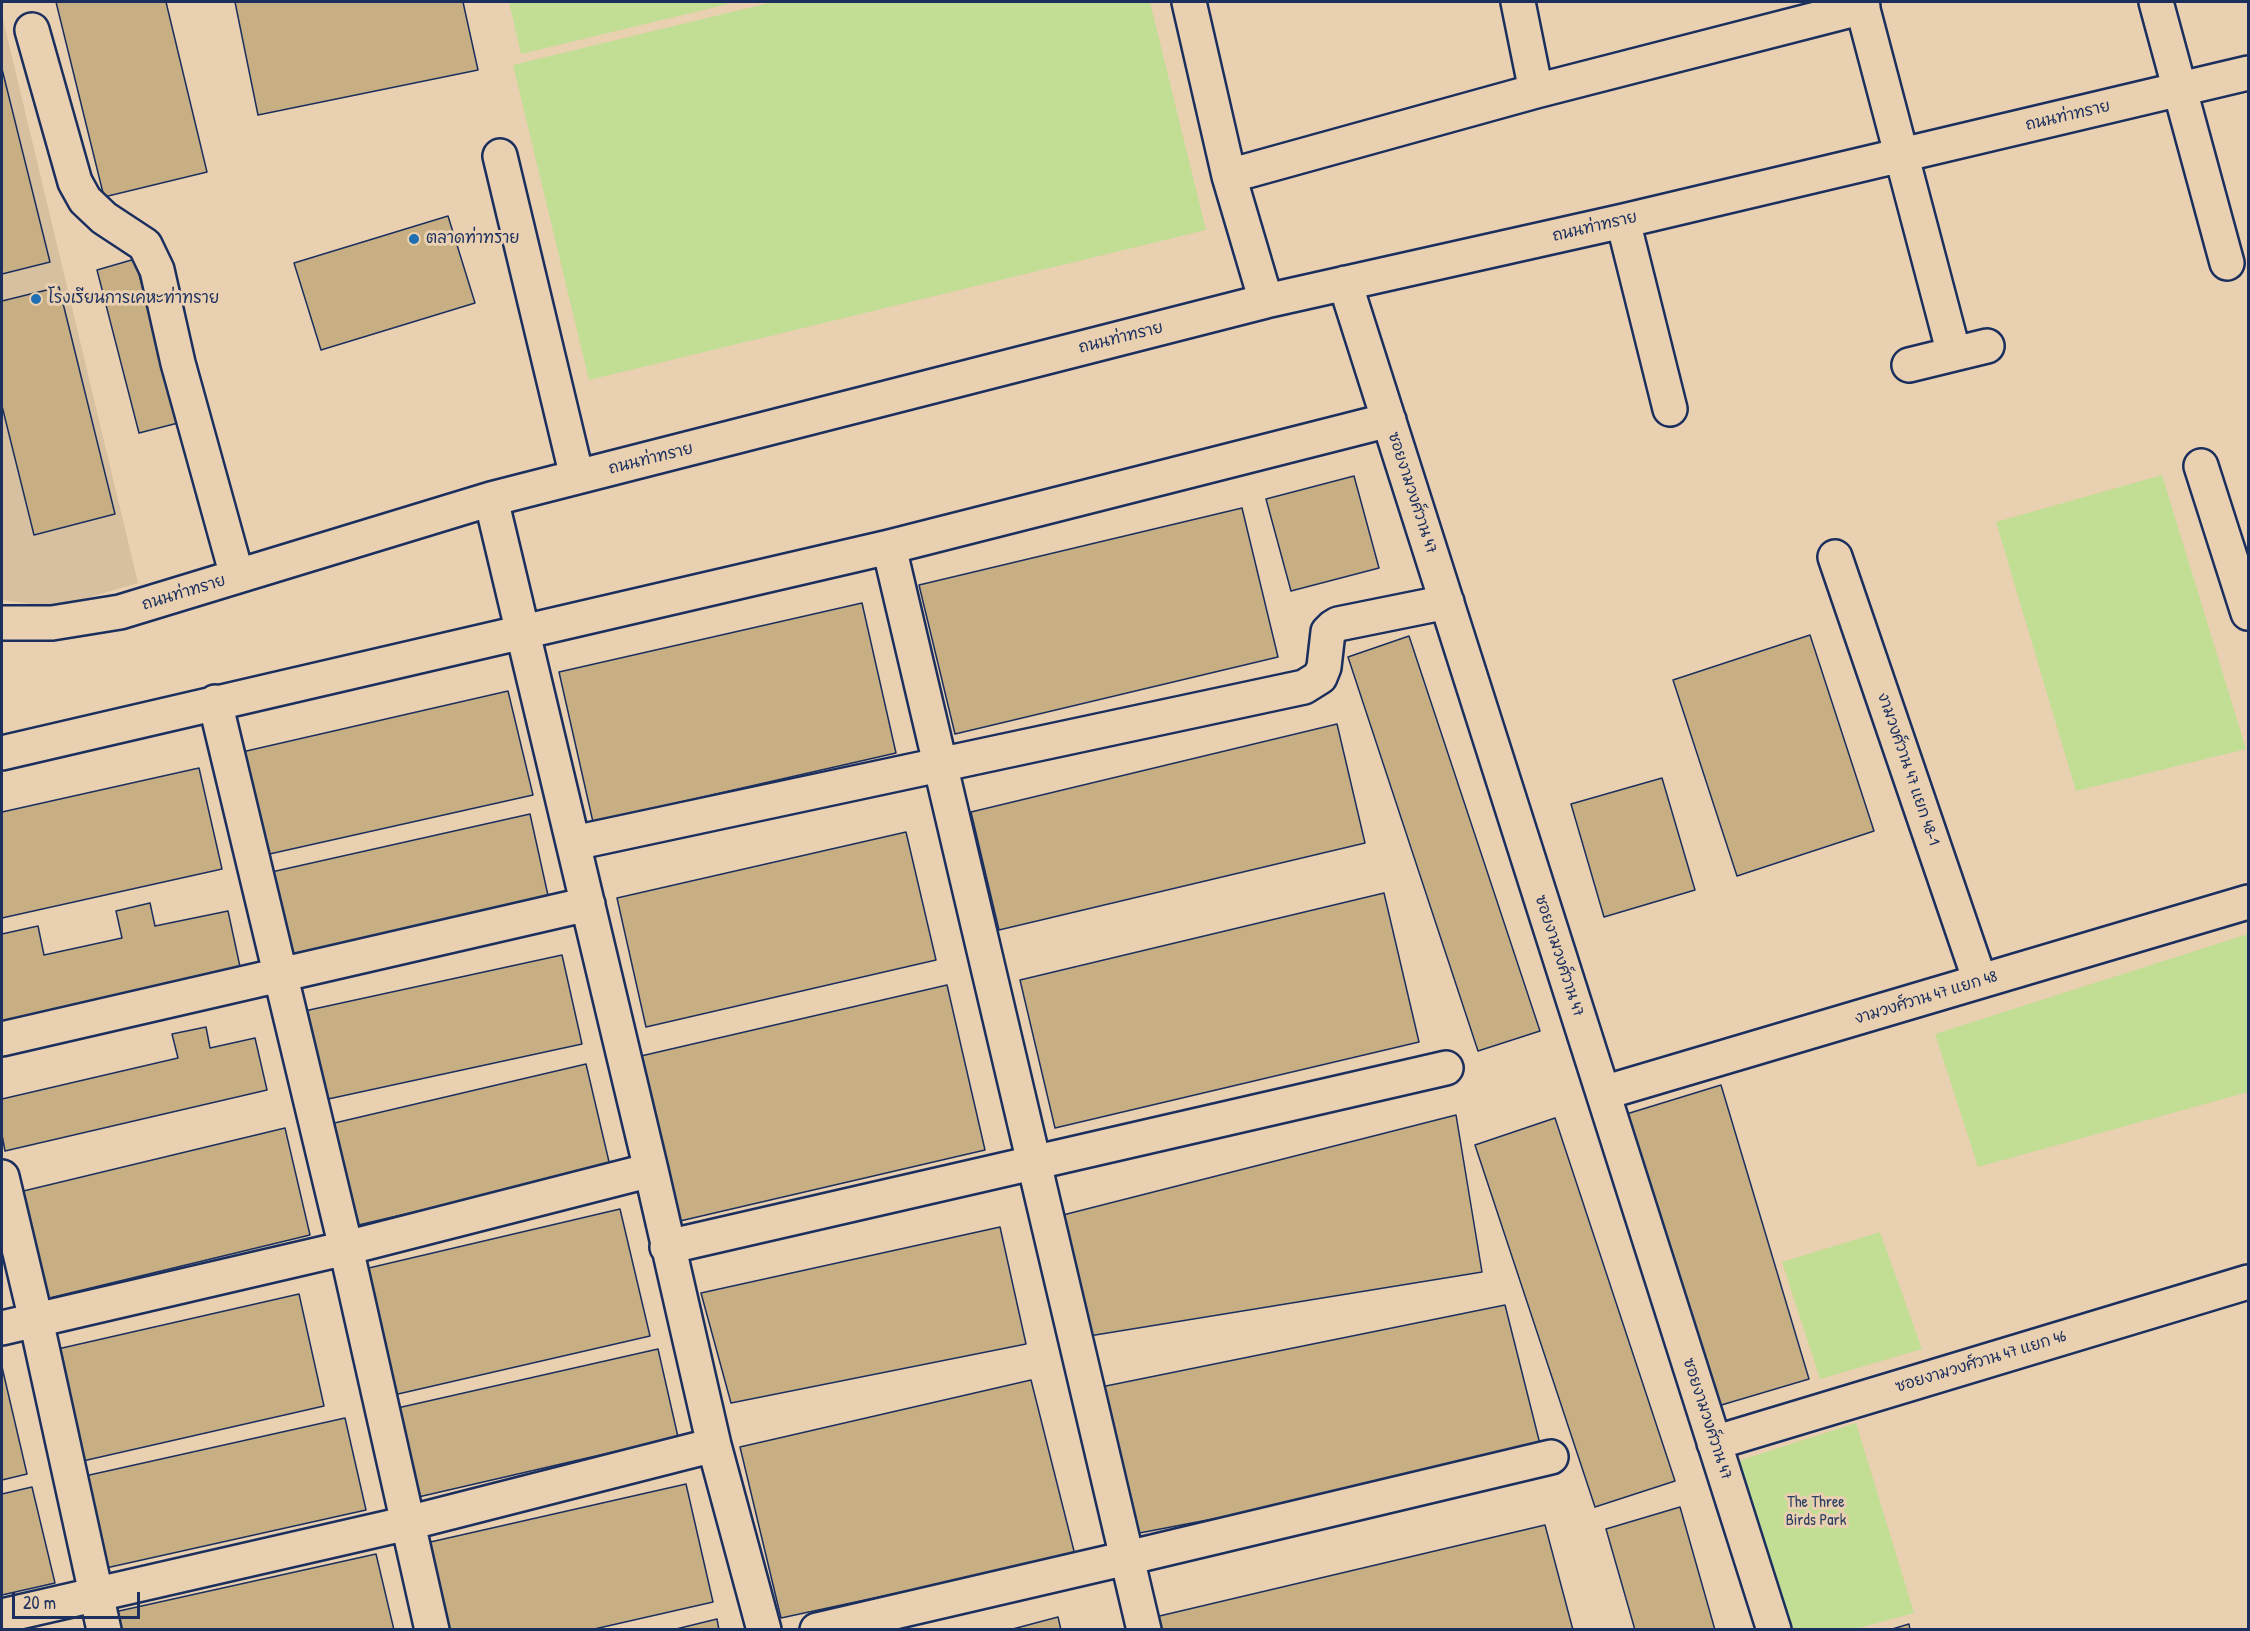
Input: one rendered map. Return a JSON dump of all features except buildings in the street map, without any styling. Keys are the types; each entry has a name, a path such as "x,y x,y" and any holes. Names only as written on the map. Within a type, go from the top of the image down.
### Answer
{"street":[{"path":"1189,2 1229,176 1266,301"},
{"path":"1518,2 1536,91"},
{"path":"2156,2 2227,262"},
{"path":"1229,176 1862,4 1954,354"},
{"path":"32,30 75,182 85,200 104,218 145,245 157,270 178,363 237,576"},
{"name":"ถนนท่าทราย","path":"2,622 52,623 120,612 491,499 1266,301 1623,221 2248,73"},
{"path":"500,156 577,477"},
{"path":"1623,221 1670,409"},
{"name":"ซอยงามวงศ์วาน 47","path":"1345,283 1774,1629"},
{"path":"1910,365 1987,346"},
{"path":"2,753 889,547 1389,420"},
{"path":"2200,466 2248,614"},
{"path":"491,499 524,630 714,1445 764,1629"},
{"path":"889,547 1032,1162 1144,1629"},
{"name":"งามวงศ์วาน 47 แยก 48-1","path":"1835,556 1980,981"},
{"path":"574,843 1304,687 1320,677 1324,667 1328,633 1338,624 1447,602"},
{"path":"215,702 346,1248 432,1629"},
{"name":"งามวงศ์วาน 47 แยก 48","path":"1603,1094 2248,902"},
{"path":"2,1040 588,904"},
{"path":"668,1247 1446,1068"},
{"path":"2,1328 346,1248 651,1170"},
{"path":"2,1177 104,1629"},
{"name":"ซอยงามวงศ์วาน 47 แยก 46","path":"1714,1443 2248,1282"},
{"path":"2,1616 408,1523 714,1445"},
{"path":"817,1629 1551,1457"}],"shaded area":[{"name":"โรงเรียนการเคหะท่าทราย","path":"2,15 138,583 56,607 2,600"}],"green space":[{"path":"509,2 727,2 728,4 521,54"},
{"path":"773,2 1150,2 1206,230 589,380 513,65"},
{"path":"2162,475 2246,749 2076,791 1996,522"},
{"path":"2248,934 2248,1092 1978,1167 1935,1034"},
{"path":"1880,1232 1922,1349 1820,1379 1782,1262"},
{"name":"The Three Birds Park","path":"1856,1423 1914,1613 1855,1629 1785,1629 1732,1463"}],"place":[{"name":"ตลาดท่าทราย","path":"414,239"},
{"name":"โรงเรียนการเคหะท่าทราย","path":"36,299"}]}
